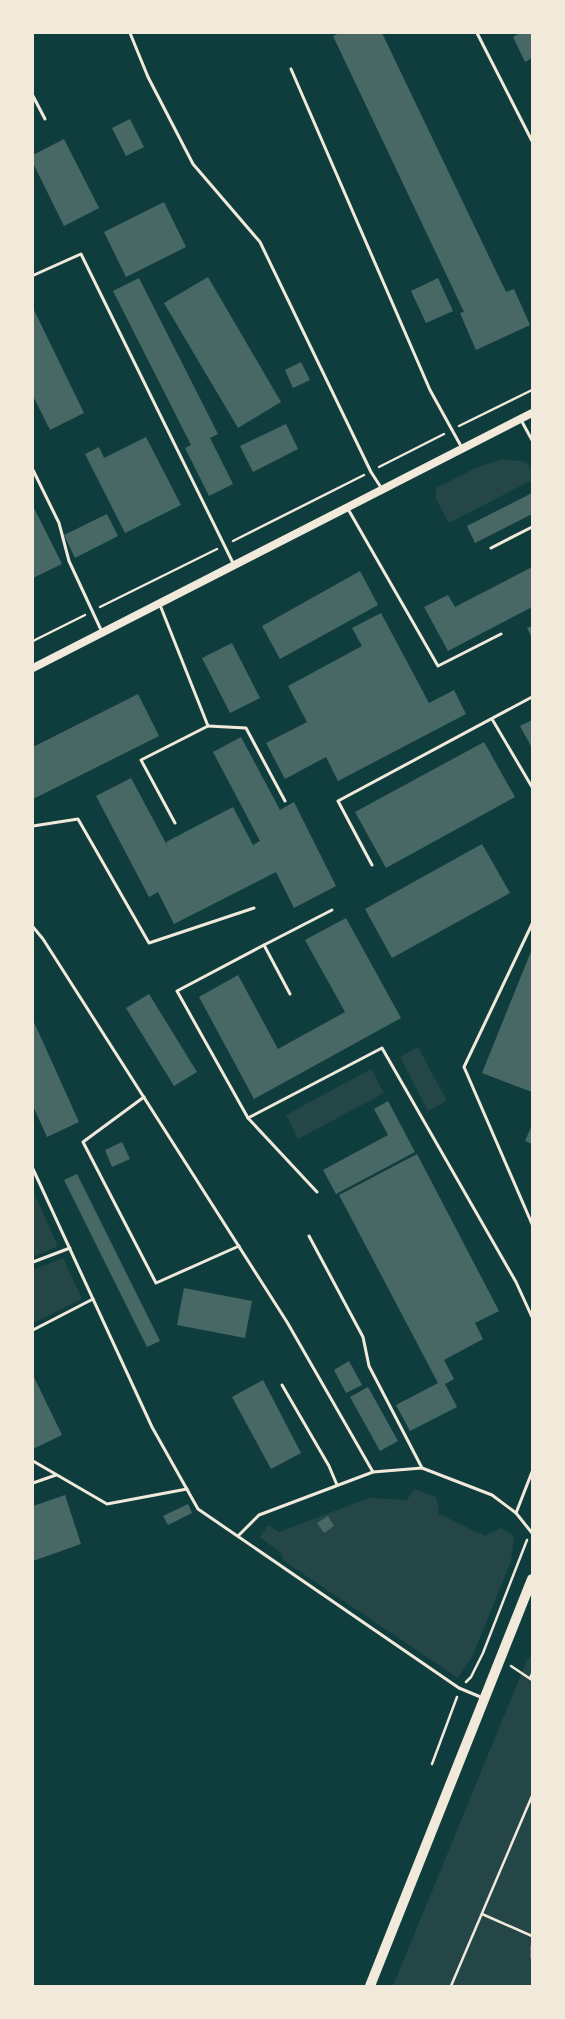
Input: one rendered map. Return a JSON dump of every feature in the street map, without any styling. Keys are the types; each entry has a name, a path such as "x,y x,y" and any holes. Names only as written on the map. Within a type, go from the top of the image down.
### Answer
{"main road":[{"path":"33,668 532,413"},
{"path":"370,1986 532,1579"}],"lane":[{"path":"130,33 148,77 193,164 260,242 371,472 382,489"},
{"path":"477,33 532,141"},
{"path":"291,69 430,390 462,448"},
{"path":"33,96 45,119"},
{"path":"34,275 81,254 234,565"},
{"path":"520,419 532,440"},
{"path":"33,470 59,523 69,561 102,632"},
{"path":"347,507 438,666 501,634"},
{"path":"491,548 532,527"},
{"path":"159,603 208,726"},
{"path":"372,865 338,801 532,697"},
{"path":"492,719 532,786"},
{"path":"175,823 142,760 208,726 246,728 285,801"},
{"path":"33,826 78,819 148,942 254,908"},
{"path":"317,1192 248,1118 177,991 332,910"},
{"path":"532,924 464,1067 532,1224"},
{"path":"33,927 43,939 287,1322 373,1472"},
{"path":"264,945 290,994"},
{"path":"248,1118 382,1048 516,1282 532,1317"},
{"path":"144,1098 83,1142 156,1283 239,1246"},
{"path":"33,1169 152,1427 198,1509 459,1688 485,1699"},
{"path":"309,1236 363,1337 369,1366 422,1468"},
{"path":"33,1262 70,1248"},
{"path":"33,1330 93,1299"},
{"path":"282,1385 329,1466 337,1485"},
{"path":"33,1461 107,1504 187,1489"},
{"path":"238,1536 259,1515 337,1485 373,1472 422,1468 492,1494 516,1513 531,1532"},
{"path":"516,1513 532,1472"},
{"path":"33,1483 56,1475"}],"path":[{"path":"33,641 532,390"},
{"path":"432,1764 452,1714 459,1688 471,1677 483,1653 531,1532"},
{"path":"530,1678 532,1674"},
{"path":"451,1986 532,1796"},
{"path":"482,1914 532,1936"},
{"path":"532,1946 532,1958"}],"shaded area":[{"path":"502,459 526,462 532,471 532,480 449,523 436,499 436,488 476,468"},
{"path":"418,1047 447,1101 428,1111 400,1057"},
{"path":"371,1069 384,1093 298,1139 286,1115"},
{"path":"33,1191 58,1246 34,1257 33,1256"},
{"path":"63,1258 82,1299 33,1323 33,1270"},
{"path":"414,1489 436,1497 439,1514 485,1536 501,1528 514,1536 511,1561 473,1655 458,1678 284,1561 282,1554 260,1537 268,1525 279,1532 369,1498 407,1500"},
{"path":"532,1655 532,1986 393,1986 527,1660"}],"building":[{"path":"340,33 382,33 506,292 514,289 530,325 476,350 460,313 464,312 333,36"},
{"path":"520,33 532,33 532,58 525,62 513,37"},
{"path":"130,119 144,147 126,156 112,128"},
{"path":"64,139 99,208 64,226 33,163 33,155"},
{"path":"164,202 186,247 126,277 104,232"},
{"path":"208,277 281,402 238,428 164,303"},
{"path":"139,278 218,434 210,438 233,484 209,496 185,448 191,445 113,291"},
{"path":"438,278 453,311 426,323 411,291"},
{"path":"33,308 84,413 50,430 33,396"},
{"path":"301,362 310,380 293,388 285,370"},
{"path":"286,424 298,449 253,472 240,446"},
{"path":"146,437 181,505 125,533 85,454 99,447 104,458"},
{"path":"532,493 532,514 475,543 467,526"},
{"path":"33,506 62,564 33,578"},
{"path":"107,514 118,536 75,558 64,535"},
{"path":"532,567 532,607 448,651 424,607 448,595 455,607"},
{"path":"360,571 378,605 280,659 262,626"},
{"path":"381,613 429,703 454,690 466,714 338,781 326,757 285,779 266,743 307,722 288,686 362,646 352,628"},
{"path":"532,626 532,638 527,628"},
{"path":"232,643 260,698 230,713 202,658"},
{"path":"138,694 159,736 33,799 33,747"},
{"path":"532,720 532,748 520,726"},
{"path":"241,737 280,810 294,802 336,886 294,908 276,872 174,924 158,892 149,897 96,796 131,778 168,847 166,842 233,807 253,845 260,841 213,752"},
{"path":"484,742 515,797 386,868 355,812"},
{"path":"482,844 510,893 392,958 365,909"},
{"path":"346,918 401,1018 254,1099 199,997 238,975 278,1049 345,1012 305,940"},
{"path":"532,949 532,1092 482,1073"},
{"path":"149,994 197,1072 174,1086 126,1008"},
{"path":"33,1020 79,1122 47,1137 33,1106"},
{"path":"388,1101 415,1152 336,1194 323,1170 388,1135 374,1109"},
{"path":"532,1125 532,1144 525,1141"},
{"path":"122,1142 130,1159 112,1167 105,1150"},
{"path":"417,1154 499,1311 475,1323 483,1339 444,1360 454,1379 445,1384 457,1407 410,1431 396,1405 438,1383 339,1195"},
{"path":"77,1174 160,1341 147,1347 64,1180"},
{"path":"184,1288 252,1301 245,1338 177,1325"},
{"path":"349,1361 362,1385 346,1393 334,1370"},
{"path":"33,1375 62,1435 33,1449"},
{"path":"263,1380 301,1453 271,1469 232,1397"},
{"path":"368,1387 398,1441 380,1451 350,1397"},
{"path":"65,1495 81,1544 33,1561 33,1506"},
{"path":"188,1504 192,1513 168,1525 163,1516"},
{"path":"328,1516 334,1526 324,1533 317,1523"}]}
